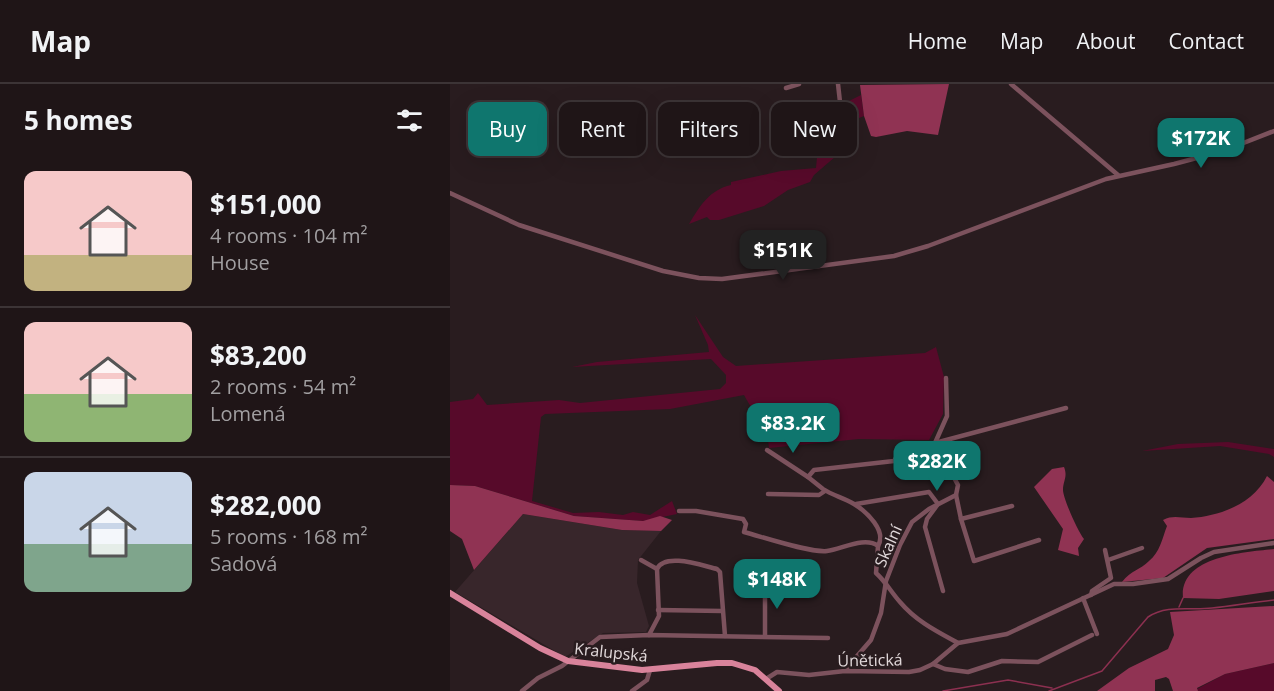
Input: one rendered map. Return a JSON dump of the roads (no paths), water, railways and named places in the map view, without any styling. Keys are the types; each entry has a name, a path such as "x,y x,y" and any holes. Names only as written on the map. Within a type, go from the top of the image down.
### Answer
{"main road":[{"name":"Kralupská","path":"450,593 540,648 568,661 615,668 650,670 732,663 747,667 779,691"}],"street":[{"path":"786,88 799,84"},
{"path":"838,84 840,102"},
{"path":"1011,84 1118,175"},
{"path":"450,193 519,225 642,265 683,276 722,279 894,256 928,246 1118,175 1213,154 1274,132"},
{"path":"935,443 947,416 946,378"},
{"path":"808,477 814,470 894,461 902,447 935,443 1066,408"},
{"path":"935,443 958,485 956,495 961,519 974,561 1039,540"},
{"path":"766,450 825,490 855,504 870,518 880,532 876,573 886,581 901,603 917,619 958,643"},
{"path":"768,494 819,495 825,490"},
{"path":"855,504 929,492 938,504 927,519 925,527 943,591"},
{"name":"Skalní","path":"845,671 860,656 871,640 881,613 886,581 912,522 956,495"},
{"path":"961,519 1012,506"},
{"path":"679,511 696,511 743,519 746,524 742,539"},
{"path":"744,532 821,551 864,542 878,546"},
{"path":"877,564 887,557 894,533"},
{"name":"Únětická","path":"766,679 777,672 809,675 845,671 909,672 933,664 958,643 1007,634 1114,584 1168,579 1214,552 1274,543"},
{"path":"1108,560 1142,548"},
{"path":"1091,595 1092,591 1111,578 1105,550"},
{"path":"640,560 657,569"},
{"path":"649,634 659,616 657,569 664,561 689,562 717,569 720,572 725,636"},
{"path":"765,584 765,636"},
{"path":"933,664 945,669 968,672 1002,661 1038,662 1095,634 1083,598"},
{"path":"658,610 722,611"},
{"path":"522,691 600,637 649,634 828,638"},
{"path":"632,691 646,680 650,670"}],"waterway":[{"path":"1179,607 1183,598"},
{"path":"1049,691 1102,671 1148,617 1156,613 1171,609 1204,609 1274,600"},
{"path":"943,691 1008,680 1052,688"}]}
